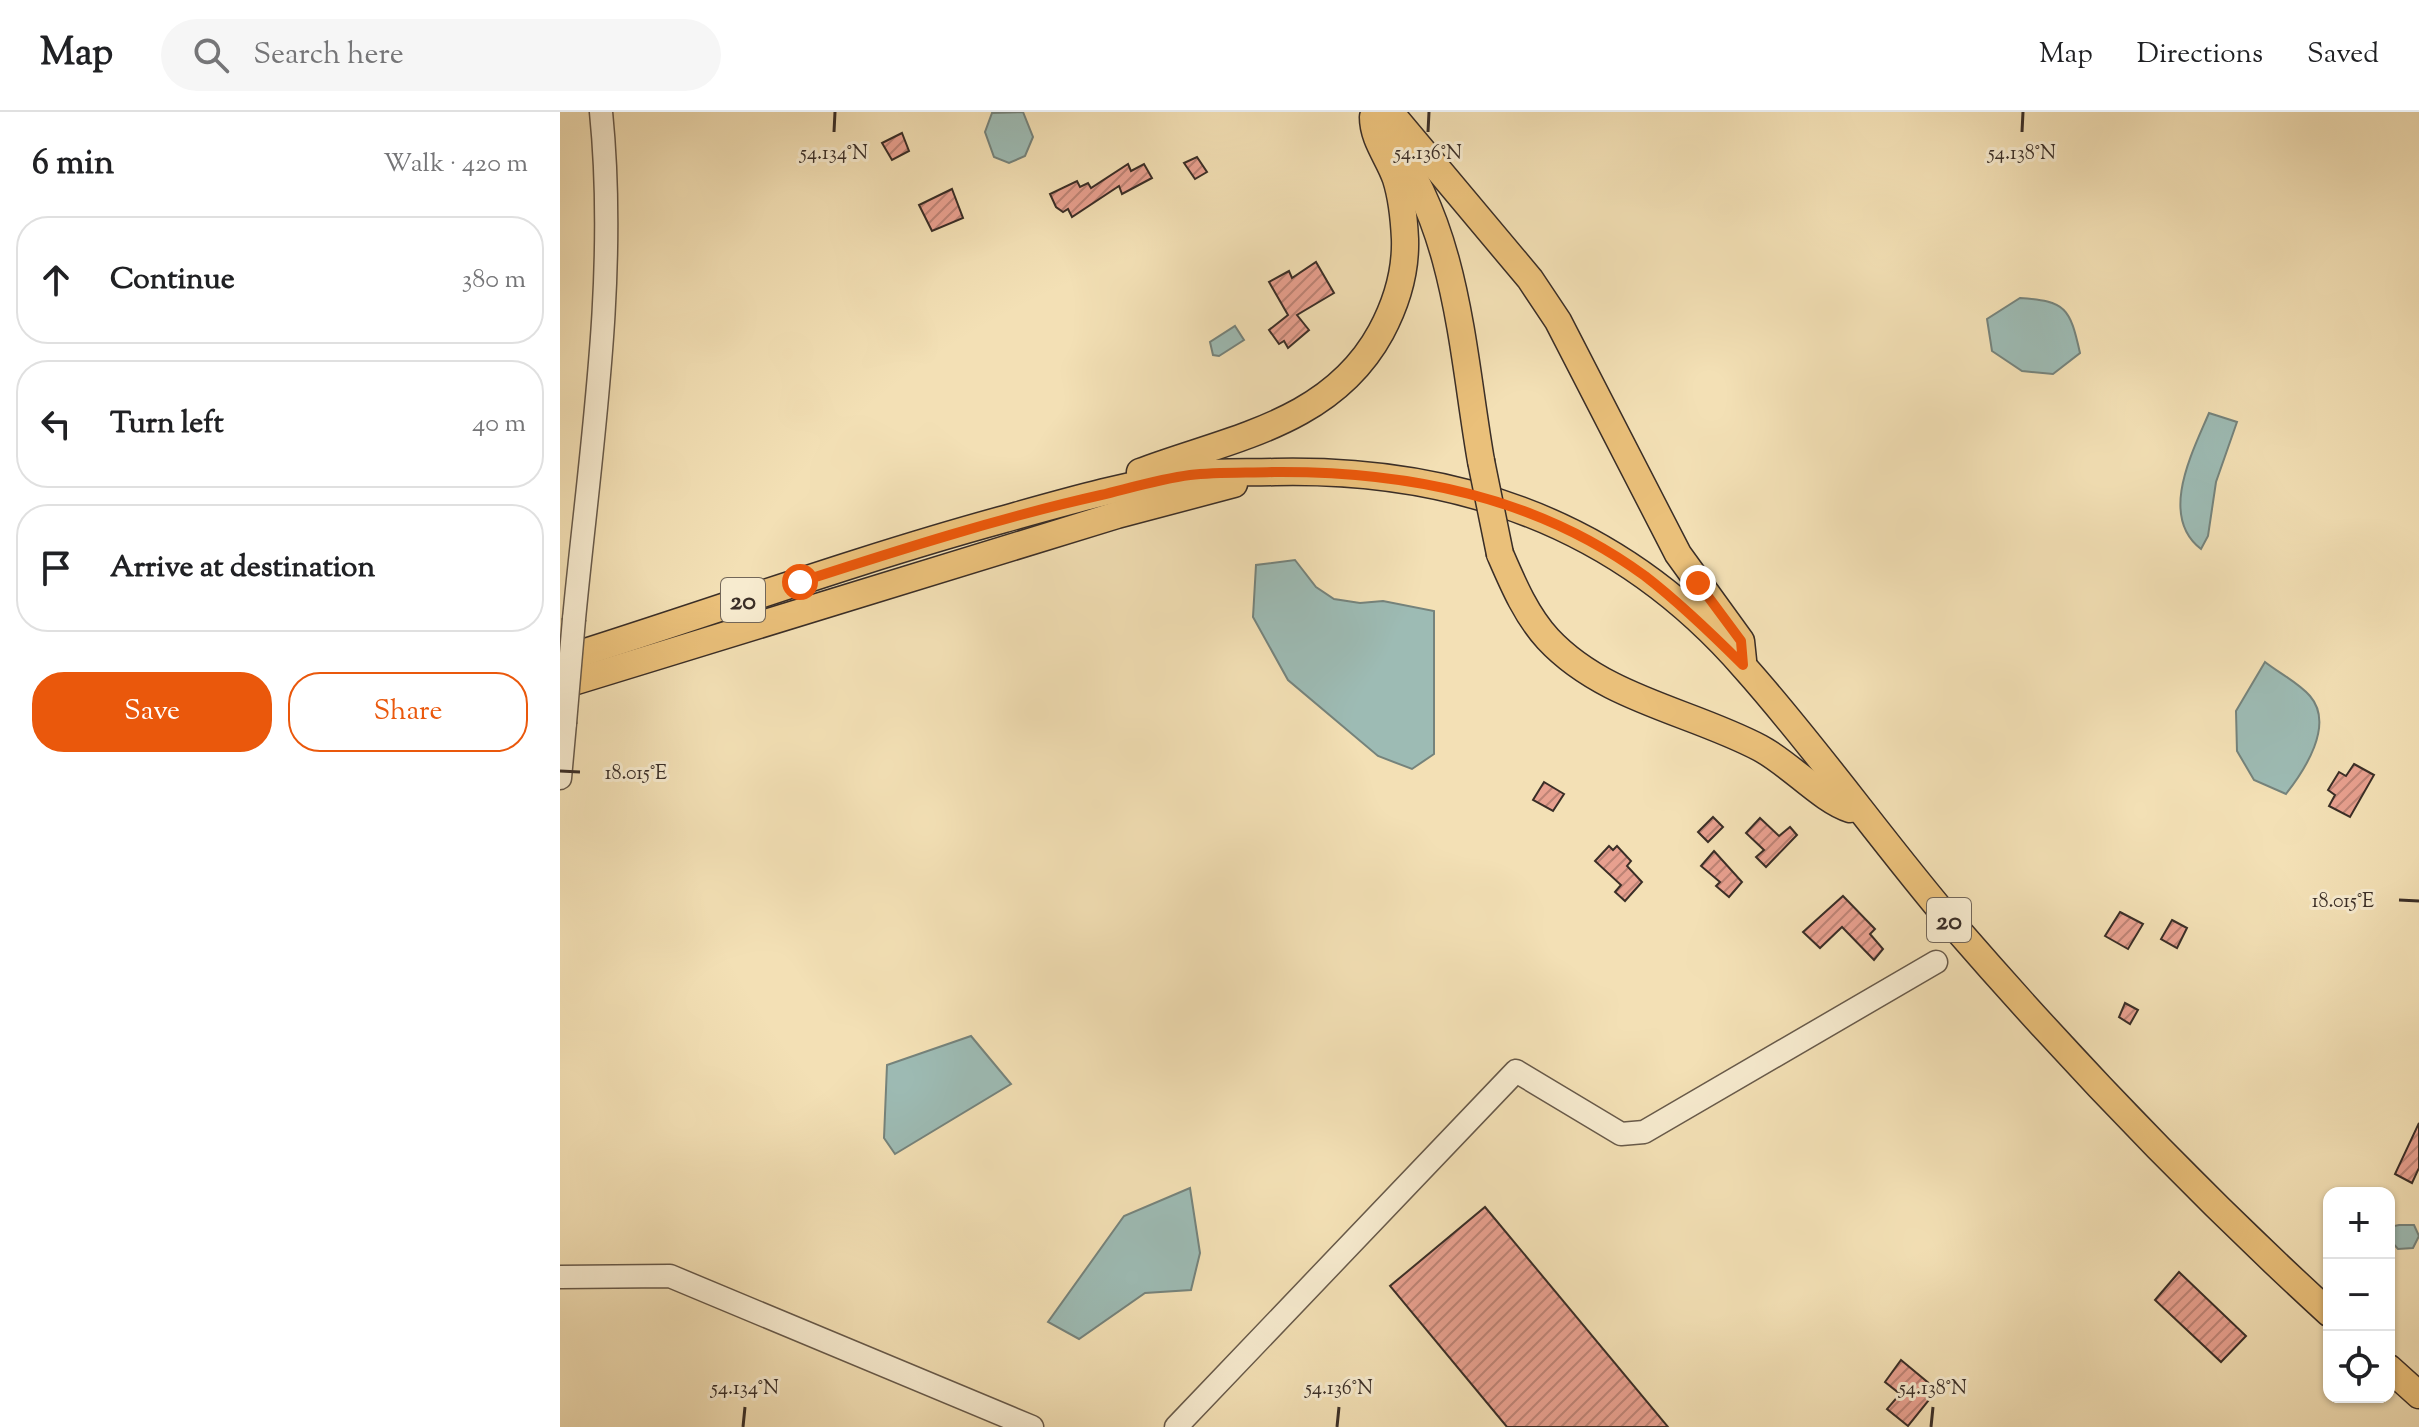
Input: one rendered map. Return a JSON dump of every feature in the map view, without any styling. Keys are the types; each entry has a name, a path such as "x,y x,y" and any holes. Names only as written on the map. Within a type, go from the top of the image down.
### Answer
{"main road":[{"path":"1377,114 1412,169 1435,219 1444,251 1500,554 1524,606 1539,627 1586,670 1629,694 1762,749 1801,774 1837,805 1860,812"},
{"path":"1047,507 1292,418 1321,402 1356,370 1390,315 1404,252 1403,209 1397,181 1373,133 1377,114"},
{"path":"1377,114 1530,279 1558,321 1678,554 1741,641 1743,665"},
{"name":"20","path":"560,686 1117,515 1280,472"},
{"name":"20","path":"560,660 926,541 1047,507 1187,475 1280,472 1372,474 1446,486 1517,508 1562,527 1644,576 1743,665 1952,924 2122,1113 2323,1307"},
{"path":"2395,1373 2419,1395"}],"street":[{"path":"560,778 604,310 605,202 601,112"},
{"path":"1176,1427 1516,1071 1621,1134 1644,1132 1936,962"},
{"path":"560,1277 670,1276 1032,1427"}],"water":[{"path":"1023,112 1033,137 1025,156 1009,163 994,157 985,132 992,113"},
{"path":"2020,298 2057,305 2064,310 2073,326 2080,353 2053,374 2022,371 1992,351 1987,319"},
{"path":"1235,326 1244,340 1219,356 1213,355 1210,342"},
{"path":"2209,413 2237,422 2216,482 2208,536 2201,549 2188,535 2180,501 2188,464"},
{"path":"1295,560 1316,587 1334,599 1360,603 1383,601 1434,611 1434,754 1412,769 1378,756 1288,680 1253,617 1256,565"},
{"path":"2265,662 2310,696 2319,720 2318,734 2308,761 2286,794 2254,780 2237,751 2236,711"},
{"path":"971,1036 1011,1084 895,1154 884,1138 887,1065"},
{"path":"1190,1188 1200,1253 1191,1290 1145,1293 1079,1339 1048,1322 1124,1216"},
{"path":"2414,1225 2419,1236 2413,1248 2398,1249 2395,1246 2395,1226"}],"building":[{"path":"902,133 909,151 892,160 882,143"},
{"path":"1197,157 1207,172 1195,179 1184,163"},
{"path":"1128,164 1131,171 1144,164 1152,178 1122,194 1119,186 1072,217 1068,209 1063,212 1056,207 1050,194 1077,181 1080,187 1088,183 1091,188"},
{"path":"952,189 963,218 932,231 919,205"},
{"path":"1316,262 1334,293 1297,315 1309,330 1288,348 1284,341 1279,344 1269,330 1288,315 1269,282 1289,271 1292,278"},
{"path":"2354,764 2374,775 2350,817 2329,806 2335,795 2328,790 2339,772 2346,776"},
{"path":"1544,782 1564,794 1553,811 1533,800"},
{"path":"1713,817 1723,827 1708,842 1698,832"},
{"path":"1760,818 1779,836 1790,827 1797,835 1766,867 1756,857 1764,850 1746,833"},
{"path":"1609,846 1613,850 1617,846 1631,861 1627,866 1642,882 1625,901 1615,892 1621,885 1595,861"},
{"path":"1714,851 1742,882 1729,897 1716,886 1720,882 1701,866"},
{"path":"1843,896 1875,929 1870,934 1883,949 1874,960 1842,927 1820,948 1803,932"},
{"path":"2120,912 2143,924 2128,949 2105,936"},
{"path":"2172,920 2187,928 2177,948 2161,939"},
{"path":"2125,1003 2138,1010 2130,1024 2119,1017"},
{"path":"2419,1123 2419,1168 2412,1183 2395,1174"},
{"path":"1485,1207 1668,1427 1507,1427 1390,1286"},
{"path":"2179,1272 2246,1336 2221,1362 2155,1300"},
{"path":"1901,1360 1937,1390 1908,1426 1887,1409 1900,1394 1885,1382"}],"route":[{"path":"800,582 926,541 1047,507 1187,475 1292,472 1372,474 1446,486 1517,508 1562,527 1644,576 1701,624 1743,665 1741,641 1698,583"}]}
